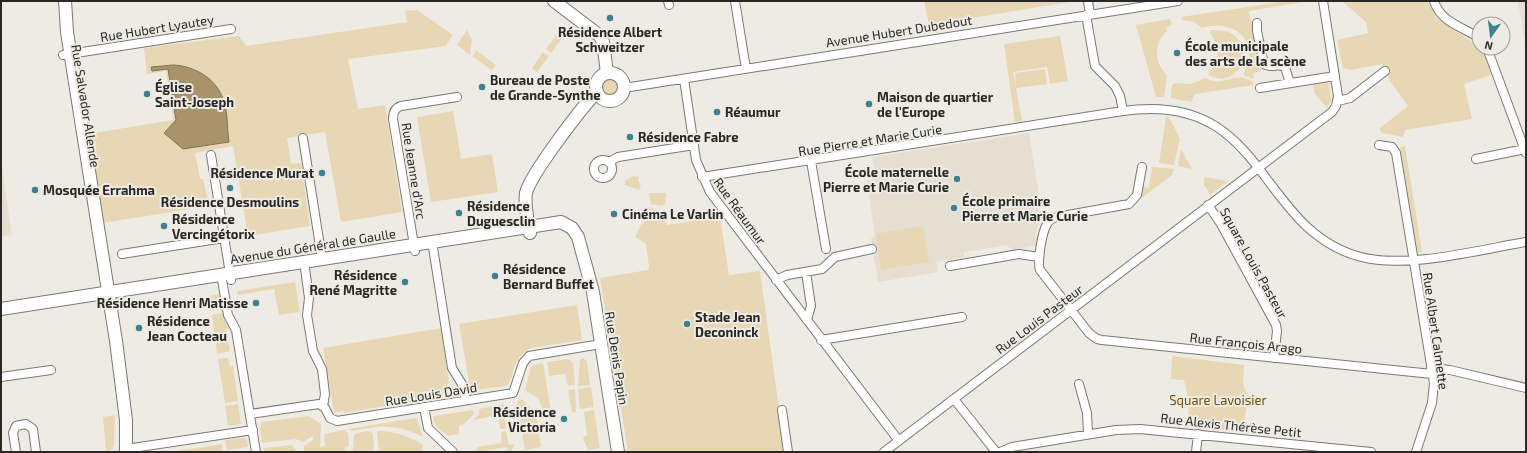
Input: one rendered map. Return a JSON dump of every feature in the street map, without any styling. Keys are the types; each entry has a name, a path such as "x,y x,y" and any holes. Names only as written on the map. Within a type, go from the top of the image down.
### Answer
{"street":[{"name":"Rue Salvador Allende","path":"57,1 105,296 117,357 125,412 126,450"},
{"name":"Rue Salvador Allende","path":"65,1 67,55"},
{"path":"554,1 600,36 603,42 607,73"},
{"path":"735,1 746,69"},
{"path":"1088,1 1088,15 1095,66 1115,86 1120,96 1123,111"},
{"name":"Avenue Hubert Dubedout","path":"624,88 684,80 1178,1"},
{"path":"1323,1 1338,101 1350,98 1385,71"},
{"path":"1434,1 1438,10 1445,19 1471,34"},
{"path":"1257,23 1257,31 1264,64 1268,66 1280,65 1285,67 1290,83"},
{"name":"Rue Hubert Lyautey","path":"67,55 231,29"},
{"path":"1476,159 1525,151 1490,56"},
{"path":"529,230 525,201 532,180 586,105 596,94 596,81 607,73 618,76 623,81 624,88 621,96 612,102 602,100 596,94"},
{"path":"1260,88 1335,76"},
{"name":"Rue Réaumur","path":"684,80 694,145 702,177 716,201 899,441"},
{"name":"Rue Jeanne d'Arc","path":"414,248 393,113 396,108 401,106 457,98"},
{"name":"Rue Louis Pasteur","path":"884,452 1208,205 1296,140 1332,112 1338,101"},
{"name":"Rue Pierre et Marie Curie","path":"702,177 1123,111 1146,108 1164,109 1198,117 1235,140 1259,167 1301,221 1317,235 1351,254 1372,259 1414,259 1526,242"},
{"path":"302,138 322,259"},
{"path":"609,162 618,157 694,145"},
{"name":"Rue Albert Calmette","path":"1379,145 1392,147 1396,153 1434,387 1433,399 1416,452"},
{"path":"211,155 224,238 228,315 236,330 256,452"},
{"path":"811,161 826,249"},
{"path":"950,266 1019,254 1039,258 1048,222 1060,216 1129,204 1134,200 1138,192 1142,167"},
{"name":"Square Louis Pasteur","path":"1208,205 1221,224 1276,325 1277,331 1274,358"},
{"name":"Rue Denis Papin","path":"529,230 555,222 565,224 572,228 578,237 585,270 586,296 598,344 618,452"},
{"name":"Avenue du Général de Gaulle","path":"105,296 529,230"},
{"path":"122,254 224,238"},
{"path":"433,245 452,368 462,384 466,400"},
{"name":"Avenue du Général de Gaulle","path":"304,265 322,259 414,248"},
{"path":"776,280 786,275 822,269 835,257 872,249"},
{"name":"Rue François Arago","path":"1039,258 1041,273 1089,333 1101,340 1274,358 1432,371 1450,370 1526,388"},
{"path":"250,414 314,404 323,406 325,394 322,369 313,351 307,314 309,295 304,265"},
{"path":"806,272 811,306 807,320"},
{"path":"1,309 105,296"},
{"path":"1,316 105,296"},
{"path":"821,340 962,317"},
{"name":"Rue Denis Papin","path":"598,344 611,452"},
{"name":"Rue Louis David","path":"323,406 330,418 335,421 513,392 523,363 531,355 598,344"},
{"path":"1,377 51,370"},
{"path":"1079,384 1087,412 1088,434"},
{"path":"954,399 996,452"},
{"path":"424,407 428,428 453,452"},
{"path":"782,410 788,452"},
{"path":"16,452 14,431 16,426 26,424 33,429 36,452"},
{"name":"Rue Alexis Thérèse Petit","path":"1000,452 1012,447 1088,434 1140,429 1371,452"},
{"path":"126,450 252,430"},
{"path":"1196,452 1198,434"}],"shaded area":[{"path":"1518,1 1526,1 1526,49"},
{"path":"173,65 197,71 211,80 217,87 225,107 229,142 183,149 164,133 176,120 168,69 152,71 151,67"},
{"name":"École primaire Pierre et Marie Curie","path":"1029,133 1038,189 1037,206 1042,218 1035,234 1037,236 1035,247 1031,246 1012,250 1007,245 964,252 964,257 937,262 938,272 878,282 871,238 875,237 867,181 876,179 872,157"},
{"path":"1,162 12,235 1,237"}],"green space":[{"path":"924,1 1076,1 929,25"},
{"path":"1286,1 1309,1 1249,11 1261,71 1253,73 1254,79 1243,75 1248,63 1249,52 1247,43 1242,35 1225,26 1202,28 1194,22 1182,20 1181,17"},
{"path":"1342,1 1428,1 1437,19 1471,41 1471,56 1484,56 1491,75 1464,84 1472,119 1405,130 1403,137 1382,133 1379,129 1408,106 1390,81 1382,64 1351,70 1343,68 1337,40 1368,33 1366,22"},
{"path":"417,10 453,35 446,46 348,59 358,109 385,105 402,212 341,222 325,132 287,138 291,164 301,163 310,226 248,236 233,146 195,153 200,179 203,179 209,206 103,223 88,134 173,120 166,71 147,74 144,48 239,36 246,46 407,22 405,11"},
{"path":"1170,19 1172,24 1166,28 1167,31 1162,36 1157,47 1158,59 1167,76 1164,97 1156,97 1136,25"},
{"path":"467,30 472,40 470,55 457,45"},
{"path":"1210,30 1232,33 1239,40 1242,46 1243,59 1238,71 1224,79 1208,75 1215,64 1217,55 1217,46"},
{"path":"557,34 562,38 551,53 546,49"},
{"path":"1060,36 1068,81 1050,84 1047,67 1013,72 1016,87 1015,73 1045,69 1047,84 1016,88 1022,121 1015,122 1004,44"},
{"path":"476,50 496,65 492,70 473,57"},
{"path":"543,52 549,56 537,72 532,68"},
{"path":"610,76 614,77 620,83 620,91 614,97 610,98 606,97 600,91 599,87 600,83 606,77"},
{"path":"1206,78 1220,81 1234,78 1244,78 1253,82 1253,85 1195,94 1191,102 1171,98 1172,85 1175,83 1190,84"},
{"path":"1329,83 1331,100 1327,108 1314,92 1313,84"},
{"path":"453,111 461,159 492,154 498,192 431,202 417,117"},
{"path":"1166,117 1169,117 1180,139 1174,165 1159,163"},
{"path":"1405,146 1422,252 1418,252 1410,218 1400,147"},
{"path":"1181,149 1192,169 1178,166"},
{"path":"1152,167 1174,169 1172,175 1143,197 1141,196 1142,187 1149,188"},
{"path":"633,176 639,177 638,181 641,186 639,190 625,185 625,181"},
{"path":"1204,177 1228,181 1210,195 1204,184"},
{"path":"649,193 666,193 665,204 662,206 651,204"},
{"name":"Stade Jean Deconinck","path":"650,207 663,215 667,225 720,217 729,275 760,271 785,452 628,452 600,278 648,270 649,267 646,244 635,237"},
{"path":"923,226 929,262 881,270 876,234"},
{"path":"295,282 300,312 279,315 274,289 238,295 237,291"},
{"path":"221,294 224,309 211,311 208,296"},
{"path":"577,305 582,340 531,348 520,356 507,386 473,390 470,388 459,324"},
{"path":"224,313 226,323 232,328 226,329 230,351 217,354 212,315"},
{"path":"441,328 449,383 442,396 345,413 343,411 334,413 323,348"},
{"name":"Square Lavoisier","path":"1172,356 1244,365 1243,385 1248,395 1243,432 1184,425 1185,420 1188,420 1189,402 1184,380 1171,379"},
{"path":"228,358 230,366 233,366 238,401 225,403 218,359"},
{"path":"583,358 587,361 590,385 578,386 580,360"},
{"path":"568,359 573,363 575,385 568,386 565,374 549,376 547,362"},
{"path":"543,363 551,412 544,413 538,398 525,390 531,367 533,365"},
{"path":"591,387 594,407 580,409 578,389"},
{"path":"575,389 576,412 572,413 568,390"},
{"path":"522,399 536,414 541,447 525,450 517,402"},
{"path":"238,404 241,424 228,426 225,406"},
{"path":"502,404 506,406 507,409 503,410 506,429 500,429 498,415 473,420 479,414 479,409"},
{"path":"473,410 474,414 464,424 459,426 459,434 448,436 435,425 433,419 434,416"},
{"path":"594,410 600,448 588,450 583,438 587,435 584,412"},
{"path":"115,415 114,445 112,449 106,452 103,417"},
{"path":"309,416 321,424 320,447 325,446 324,434 345,430 348,433 349,446 344,448 347,452 304,452 304,446 313,440 313,436 303,442 296,439 262,443 260,428 262,422"},
{"path":"415,418 417,419 423,437 404,429 388,427 352,431 348,429"},
{"path":"370,431 373,434 374,450 353,452 354,435 357,433"},
{"path":"378,431 396,433 413,439 423,445 422,452 379,452"},
{"path":"506,431 509,445 515,444 511,452 507,452 507,447 477,452 477,447 502,443 501,432"},
{"path":"243,438 247,440 248,447 227,450 225,440"},
{"path":"222,444 222,451 220,452 171,452"},
{"path":"292,445 297,452 265,452 263,448"}],"place":[{"name":"Résidence Albert Schweitzer","path":"610,18"},
{"name":"École municipale des arts de la scène","path":"1177,53"},
{"name":"Bureau de Poste de Grande-Synthe","path":"482,87"},
{"name":"Église Saint-Joseph","path":"147,94"},
{"name":"Maison de quartier de l'Europe","path":"869,104"},
{"name":"Réaumur","path":"717,112"},
{"name":"Résidence Fabre","path":"630,137"},
{"name":"Résidence Murat","path":"322,173"},
{"name":"École maternelle Pierre et Marie Curie","path":"957,179"},
{"name":"Résidence Desmoulins","path":"230,188"},
{"name":"Mosquée Errahma","path":"35,190"},
{"name":"École primaire Pierre et Marie Curie","path":"954,208"},
{"name":"Résidence Duguesclin","path":"459,213"},
{"name":"Cinéma Le Varlin","path":"614,214"},
{"name":"Résidence Vercingétorix","path":"164,226"},
{"name":"Résidence Bernard Buffet","path":"495,276"},
{"name":"Résidence René Magritte","path":"405,282"},
{"name":"Résidence Henri Matisse","path":"256,303"},
{"name":"Stade Jean Deconinck","path":"687,324"},
{"name":"Résidence Jean Cocteau","path":"139,328"},
{"name":"Résidence Victoria","path":"564,419"}]}
